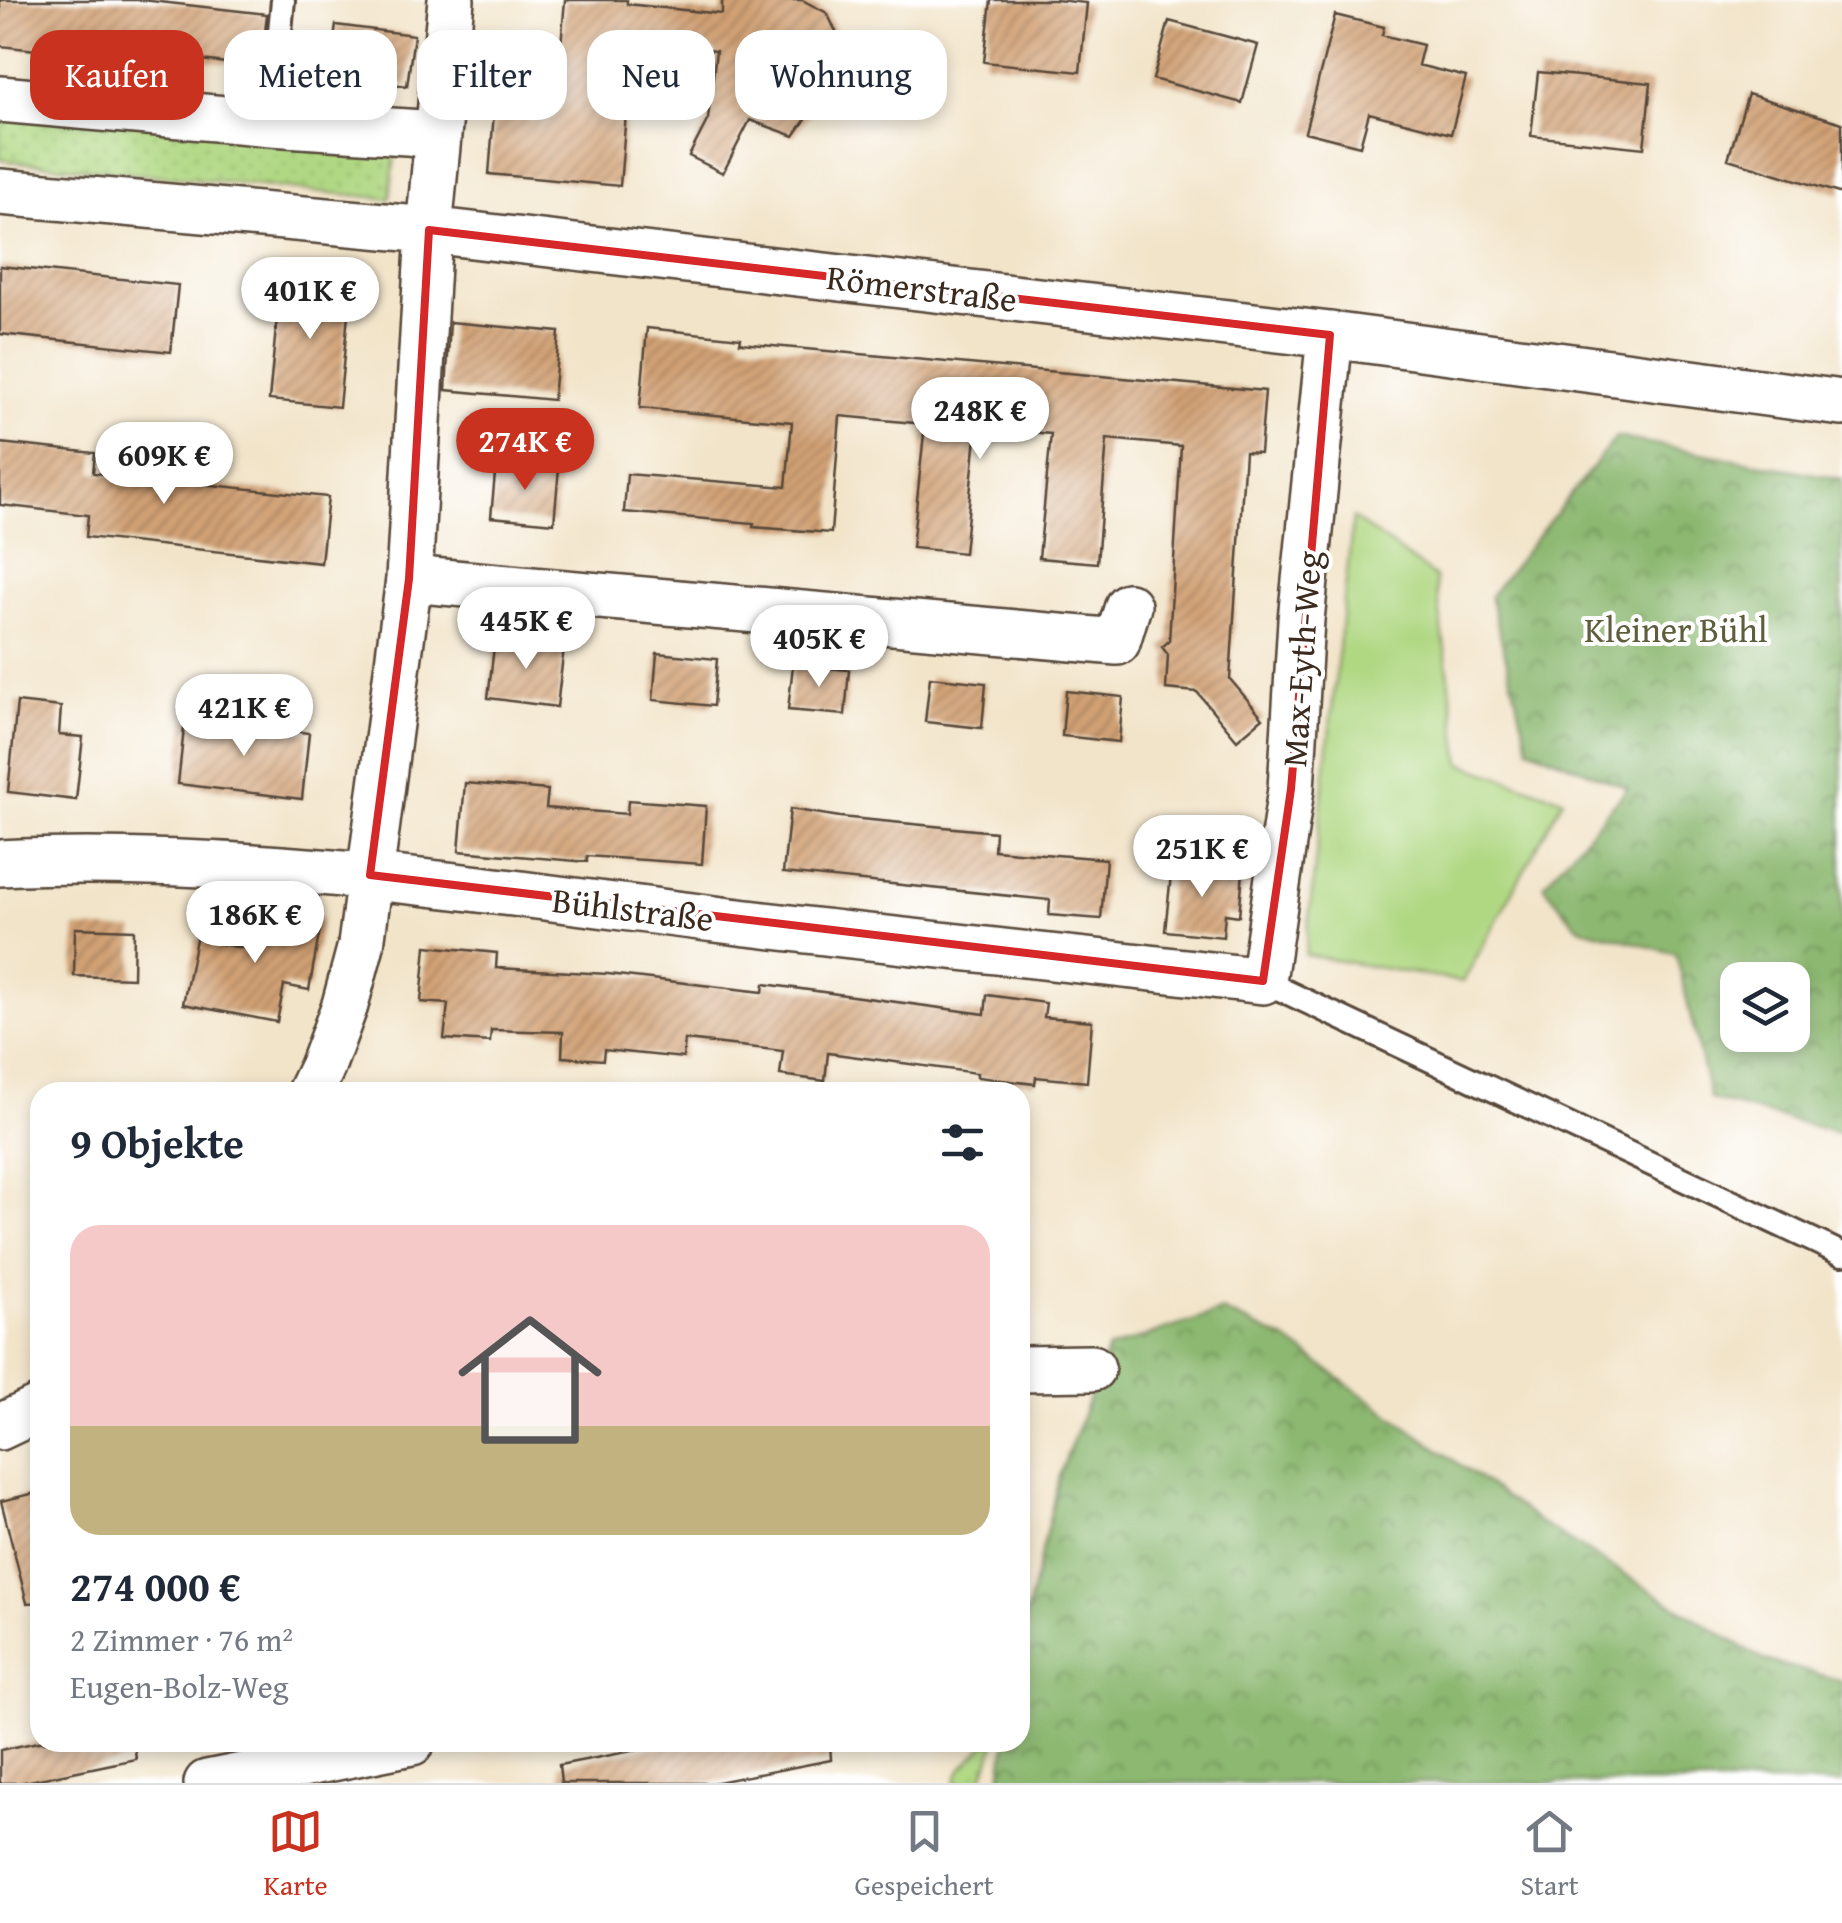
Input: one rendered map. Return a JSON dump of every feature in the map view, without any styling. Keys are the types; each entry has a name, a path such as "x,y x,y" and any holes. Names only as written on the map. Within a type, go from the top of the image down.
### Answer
{"street":[{"path":"314,1082 345,1005 361,945 408,579 430,230 451,0"},
{"path":"0,99 438,134"},
{"name":"Römerstraße","path":"0,192 430,230 1330,336 1842,403"},
{"name":"Max-Eyth-Weg","path":"1264,981 1291,789 1301,620 1330,336"},
{"path":"408,579 1116,642 1128,606"},
{"name":"Bühlstraße","path":"0,863 94,860 370,875 813,932 1264,981"},
{"path":"1030,1369 1092,1368"},
{"path":"0,1427 30,1413"},
{"path":"206,1783 362,1752"}],"lane":[{"path":"270,122 282,0"},
{"path":"1264,981 1842,1254"}],"highlighted area":[{"path":"429,230 1330,335 1291,789 1263,981 370,875 409,579"}],"green space":[{"path":"0,104 30,107 30,120 158,120 396,144 390,199 0,160"},
{"name":"Kleiner Bühl","path":"1616,437 1842,479 1842,1134 1710,1099 1676,954 1578,927 1543,885 1628,788 1529,748 1490,596"},
{"path":"1353,518 1435,577 1461,763 1563,799 1463,982 1305,955"},
{"path":"1222,1311 1288,1341 1542,1524 1764,1660 1842,1681 1842,1783 1000,1783 1005,1752 1030,1752 1030,1599 1060,1474 1108,1349"},
{"path":"978,1752 992,1752 981,1783 955,1783 961,1769"}],"building":[{"path":"0,0 142,0 267,14 265,30 224,30 224,63 204,60 204,30 30,30 30,49 0,46"},
{"path":"565,0 627,0 627,4 722,14 722,0 802,0 827,13 835,30 735,30 735,120 750,120 723,173 689,156 707,120 715,120 715,30 587,30 587,120 625,120 620,186 489,174 493,120 567,120 567,30 562,30"},
{"path":"991,0 1087,3 1080,72 984,62"},
{"path":"1335,15 1384,27 1382,35 1423,45 1418,65 1466,77 1451,134 1369,113 1360,146 1305,132"},
{"path":"1169,21 1258,45 1242,103 1153,79"},
{"path":"336,25 375,30 335,30"},
{"path":"397,33 414,35 407,86 397,85"},
{"path":"1538,72 1651,83 1644,148 1531,136"},
{"path":"1748,94 1842,123 1842,194 1728,159"},
{"path":"750,120 805,120 794,136"},
{"path":"0,266 178,285 171,352 0,334"},
{"path":"281,277 351,284 339,407 269,400"},
{"path":"450,322 559,332 553,400 446,390"},
{"path":"647,328 741,338 740,343 1265,391 1260,453 1245,452 1230,679 1263,718 1237,740 1197,692 1166,689 1168,655 1162,647 1169,641 1181,446 1107,439 1097,563 1039,558 1051,434 977,427 964,553 912,548 925,424 840,416 831,533 624,512 627,474 786,487 792,422 640,408"},
{"path":"0,443 95,453 93,473 328,497 321,563 86,537 88,515 0,505"},
{"path":"496,463 559,468 554,523 491,517"},
{"path":"495,638 564,647 557,707 488,698"},
{"path":"657,653 717,659 713,706 653,700"},
{"path":"793,665 849,670 845,715 788,710"},
{"path":"930,677 986,683 982,728 925,722"},
{"path":"1066,691 1123,697 1119,742 1062,736"},
{"path":"17,702 61,707 59,735 83,737 76,800 8,792"},
{"path":"185,719 309,733 302,799 178,784"},
{"path":"465,783 548,790 546,808 627,814 628,800 706,806 702,864 587,856 587,862 459,851"},
{"path":"790,809 995,832 994,850 1106,859 1101,919 1049,915 1050,900 783,873"},
{"path":"1172,865 1243,872 1239,916 1225,914 1223,937 1165,931"},
{"path":"256,906 322,918 309,990 284,985 277,1022 183,1004 196,939 248,949"},
{"path":"75,928 134,930 133,978 74,976"},
{"path":"426,946 497,953 496,968 608,974 763,992 764,984 985,1014 987,995 1046,1003 1044,1017 1092,1021 1087,1082 1036,1077 1035,1084 828,1053 825,1081 780,1075 783,1051 722,1044 685,1040 683,1058 604,1050 603,1060 562,1057 563,1032 491,1030 490,1042 444,1039 448,1004 421,1002"},
{"path":"30,1494 30,1603 27,1603 1,1501"},
{"path":"30,1744 30,1752 135,1752 136,1759 20,1783 0,1783 0,1750"},
{"path":"627,1752 831,1752 831,1760 712,1783 561,1783 559,1765"}]}
